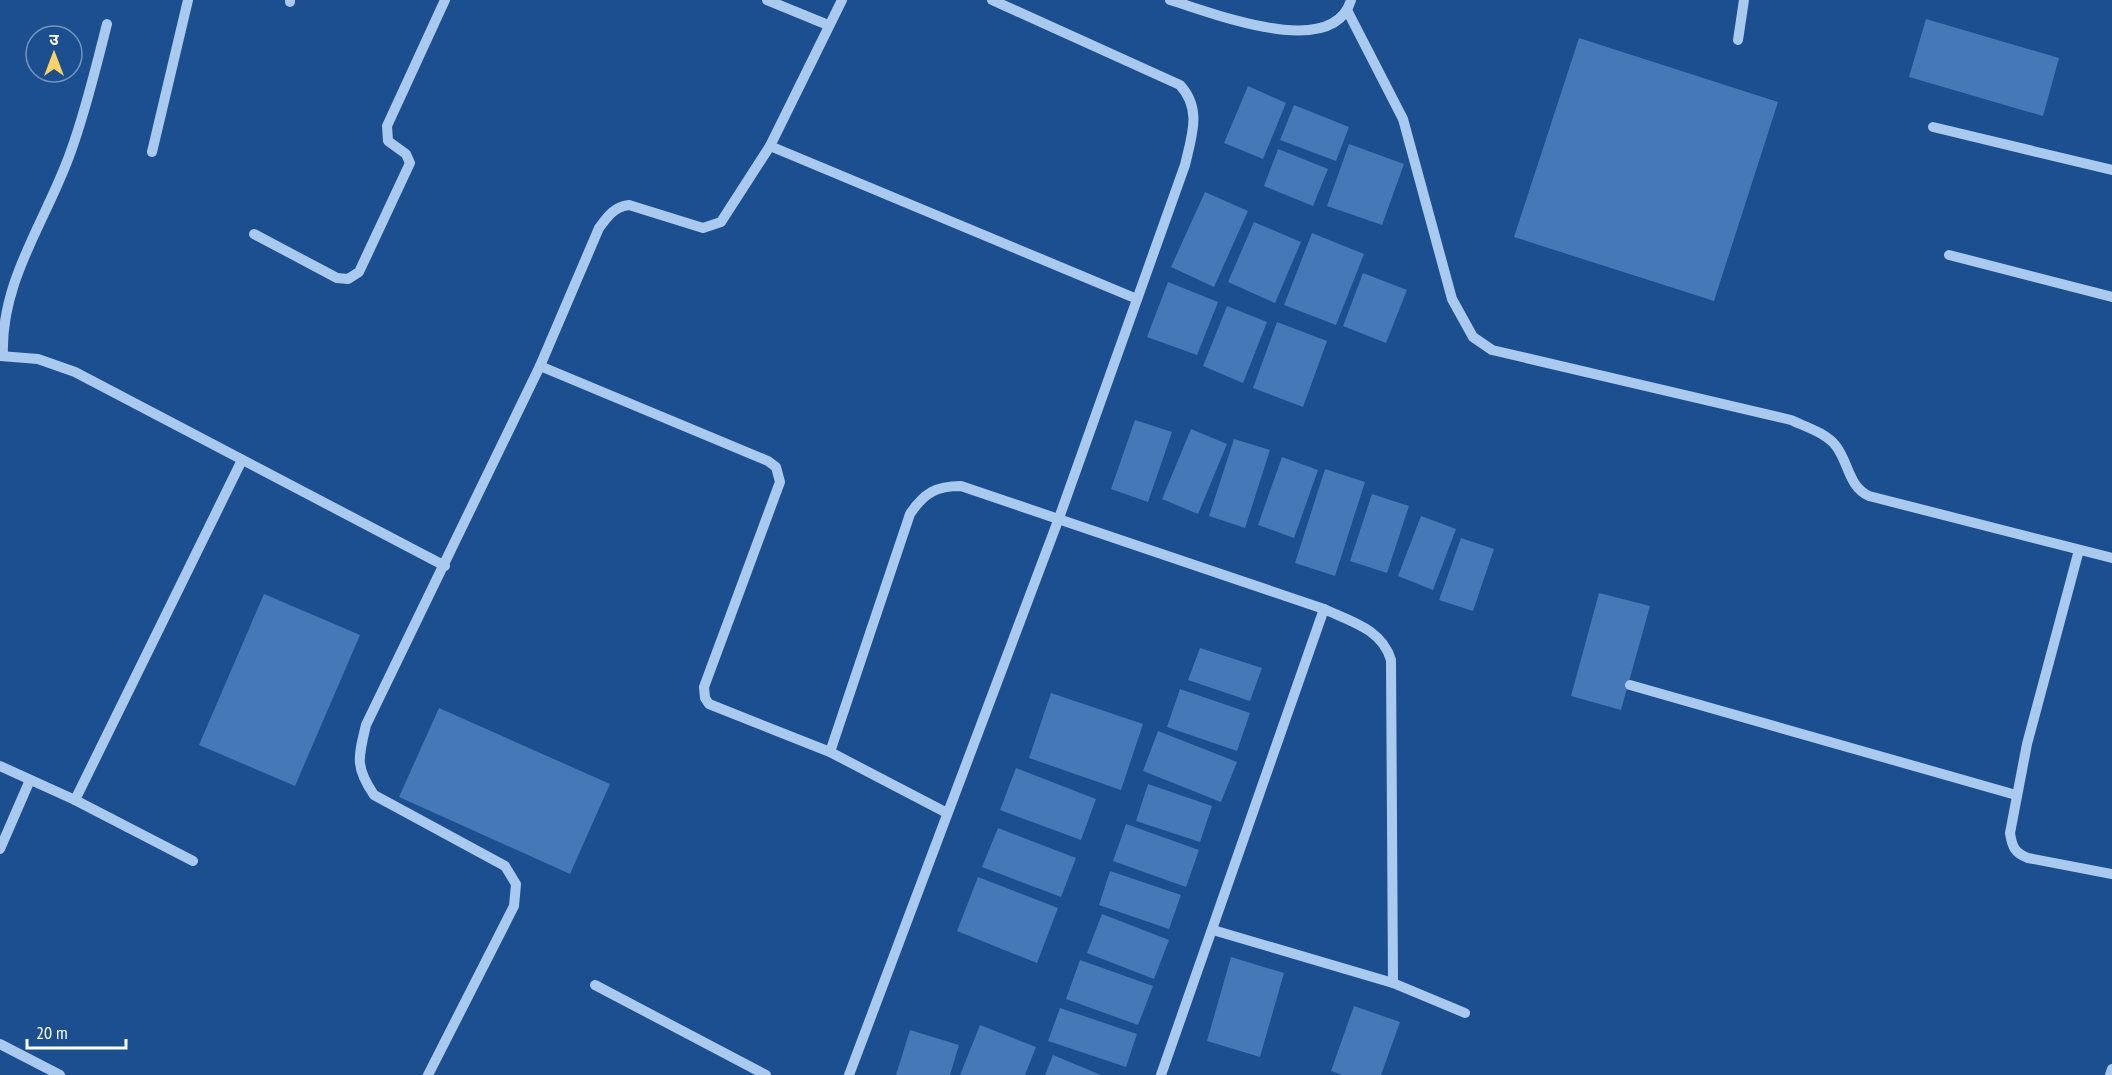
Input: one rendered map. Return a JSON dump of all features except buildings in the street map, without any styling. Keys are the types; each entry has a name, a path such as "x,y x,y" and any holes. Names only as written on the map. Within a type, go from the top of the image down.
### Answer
{"street":[{"path":"152,152 188,0"},
{"path":"254,234 337,278 348,279 359,272 410,163 406,154 388,141 387,126 445,0"},
{"path":"767,0 828,25"},
{"path":"428,1075 517,896 516,884 505,866 375,795 361,776 360,750 366,726 540,366 599,228 610,213 619,207 629,205 703,228 711,227 726,217 770,146 842,0"},
{"path":"849,1075 1059,518 1185,165 1195,111 1190,96 1168,77 992,0"},
{"path":"1170,0 1280,31 1320,28 1348,12"},
{"path":"1351,0 1348,12 1403,119 1452,299 1473,337 1492,350 1791,420 1832,442 1838,449 1854,484 1869,496 2112,558"},
{"path":"1738,40 1744,0"},
{"path":"107,24 70,153 18,267 6,301 1,332 2,356 38,359 75,372 444,566"},
{"path":"1934,127 2112,170"},
{"path":"770,146 1137,299"},
{"path":"1949,255 2112,297"},
{"path":"540,366 768,461 776,467 780,482 703,692 709,704 830,752 947,813"},
{"path":"75,800 242,460"},
{"path":"830,752 910,513 920,499 932,490 962,486 1324,609 1370,630 1388,648 1391,660 1393,983"},
{"path":"2079,550 2016,795 2010,833 2012,845 2019,855 2112,874"},
{"path":"1161,1075 1324,609"},
{"path":"1630,685 2016,795"},
{"path":"0,766 75,800 193,861"},
{"path":"0,849 30,780"},
{"path":"1213,930 1393,983 1465,1013"},
{"path":"595,985 766,1075"},
{"path":"0,1044 55,1074"},
{"path":"2110,1075 2112,1069"}]}
